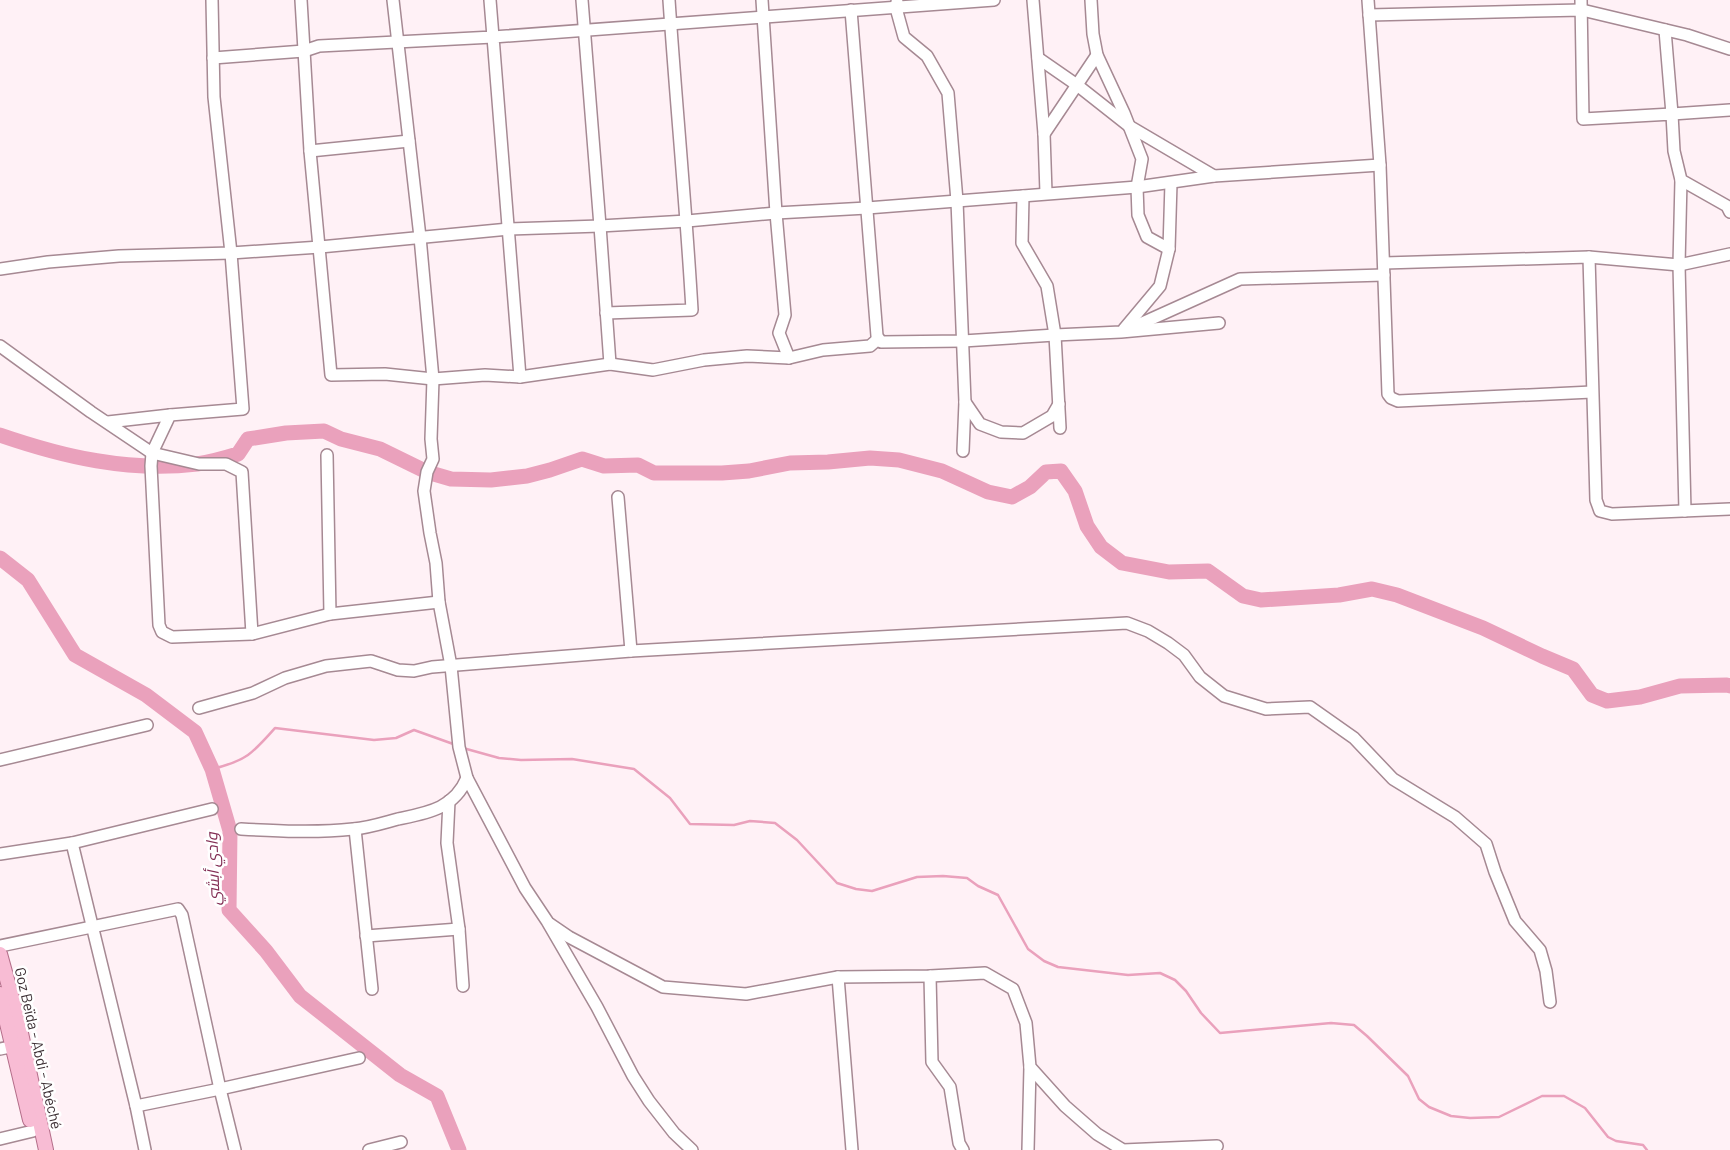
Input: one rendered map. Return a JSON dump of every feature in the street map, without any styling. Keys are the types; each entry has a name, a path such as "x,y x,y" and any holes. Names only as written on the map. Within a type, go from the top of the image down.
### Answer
{"main road":[{"name":"Goz Beïda - Abdi - Abéché","path":"0,954 12,1047 46,1150"},
{"path":"0,994 36,1150"}],"street":[{"path":"108,422 243,409 231,253 214,97 212,0"},
{"path":"301,0 310,151 331,375 385,374 433,379 485,375 520,377 610,364 653,370 704,360 747,356 789,358 823,350 870,346 878,340"},
{"path":"393,0 420,237 433,379 431,439 433,459 427,472 424,491 436,563 439,602 451,666 459,747 467,778 525,888 547,921 597,1007 633,1076 659,1114 692,1150"},
{"path":"490,0 510,229 520,377"},
{"path":"582,0 610,364"},
{"path":"606,313 692,310 670,0"},
{"path":"762,0 785,316 779,333 789,358"},
{"path":"866,9 875,0"},
{"path":"213,58 304,51 319,46 584,31 866,9 897,4 994,0"},
{"path":"1033,0 1044,134 1046,193"},
{"path":"1091,0 1093,34 1097,55 1142,159 1137,187 1138,215 1147,237 1169,249"},
{"path":"1368,0 1380,165 1388,394 1391,398 1398,401 1592,392"},
{"path":"1482,0 1482,12"},
{"path":"897,4 904,37 927,56 948,93 957,201 963,341 965,402 963,451"},
{"path":"1369,15 1482,12 1581,5 1730,49"},
{"path":"1581,5 1583,119 1730,110"},
{"path":"851,10 878,340"},
{"path":"1665,30 1674,151 1681,180 1679,265 1684,511"},
{"path":"1044,134 1097,55"},
{"path":"1038,58 1077,85 1129,126 1214,176"},
{"path":"310,151 409,141"},
{"path":"0,269 48,262 119,256 231,253 320,247 510,229 687,221 776,213 868,208 1137,187 1214,176 1380,165"},
{"path":"1681,180 1727,206 1730,212"},
{"path":"1121,332 1160,286 1169,249 1170,183"},
{"path":"1023,196 1022,242 1047,286 1055,335 1060,428"},
{"path":"1121,332 1240,279 1588,257 1679,265 1730,254"},
{"path":"1588,257 1596,500 1600,511 1612,514 1730,509"},
{"path":"878,340 885,343 963,341 1121,332 1219,323"},
{"path":"0,346 91,412 152,453 199,464 226,464 242,472 252,634"},
{"path":"965,402 980,424 1001,432 1023,433 1052,416 1059,404"},
{"path":"170,415 152,453 151,466 159,625 162,632 172,637 252,634 330,614 439,602"},
{"path":"327,455 330,614"},
{"path":"618,496 631,651"},
{"path":"198,708 253,693 285,678 326,666 371,661 398,670 406,670 631,651 1127,623 1148,631 1184,655 1195,672 1224,696 1266,709 1310,707 1354,738 1393,778 1455,816 1486,844 1495,872 1516,921 1540,950 1546,972 1550,1002"},
{"path":"0,760 147,725"},
{"path":"241,829 285,832 355,829 432,812 449,801 463,786 467,778"},
{"path":"449,801 446,843 460,929 463,986"},
{"path":"0,854 72,843 212,809"},
{"path":"355,829 372,989"},
{"path":"72,843 145,1150"},
{"path":"0,946 178,909 235,1150"},
{"path":"547,921 569,937 664,988 746,994 838,977 930,976 985,973 1013,988 1026,1023 1030,1067 1028,1150"},
{"path":"366,936 460,929"},
{"path":"930,976 932,1062 950,1087 959,1143 963,1150"},
{"path":"838,977 852,1150"},
{"path":"136,1106 359,1058"},
{"path":"1030,1067 1065,1106 1097,1134 1123,1150 1217,1146"},
{"path":"0,1139 33,1131"},
{"path":"369,1150 401,1142"}],"waterway":[{"path":"0,435 48,450 97,461 146,466 171,466 202,463 238,454 248,439 286,433 324,431 341,439 380,449 427,472 451,479 491,480 527,476 582,459 604,466 638,465 654,473 722,473 749,471 790,463 870,458 899,460 942,471 988,492 1012,497 1030,487 1046,472 1061,471 1075,491 1087,526 1101,547 1122,563 1169,572 1208,571 1243,596 1261,600 1339,595 1372,589 1397,595 1483,628 1573,669 1592,695 1607,701 1640,697 1680,686 1730,686"},
{"name":"وادي أبشي","path":"0,558 28,580 75,655 146,695 195,732 212,769 230,831 229,910 266,951 300,996 400,1075 437,1096 459,1150"},
{"path":"212,769 233,763 248,755 275,728 374,740 396,738 414,730 456,745"},
{"path":"463,748 499,758 521,760 572,759 634,769 670,798 690,824 734,825 750,821 775,823 797,840 837,883 856,889 872,891 917,877 943,876 967,878 978,886 998,895 1028,949 1044,961 1058,967 1128,975 1160,973 1175,980 1186,991 1201,1013 1220,1033 1331,1023 1354,1025 1408,1076 1419,1099 1429,1107 1451,1116 1470,1118 1499,1117 1542,1096 1564,1096 1585,1108 1608,1137 1616,1141 1643,1145 1647,1150"}]}
